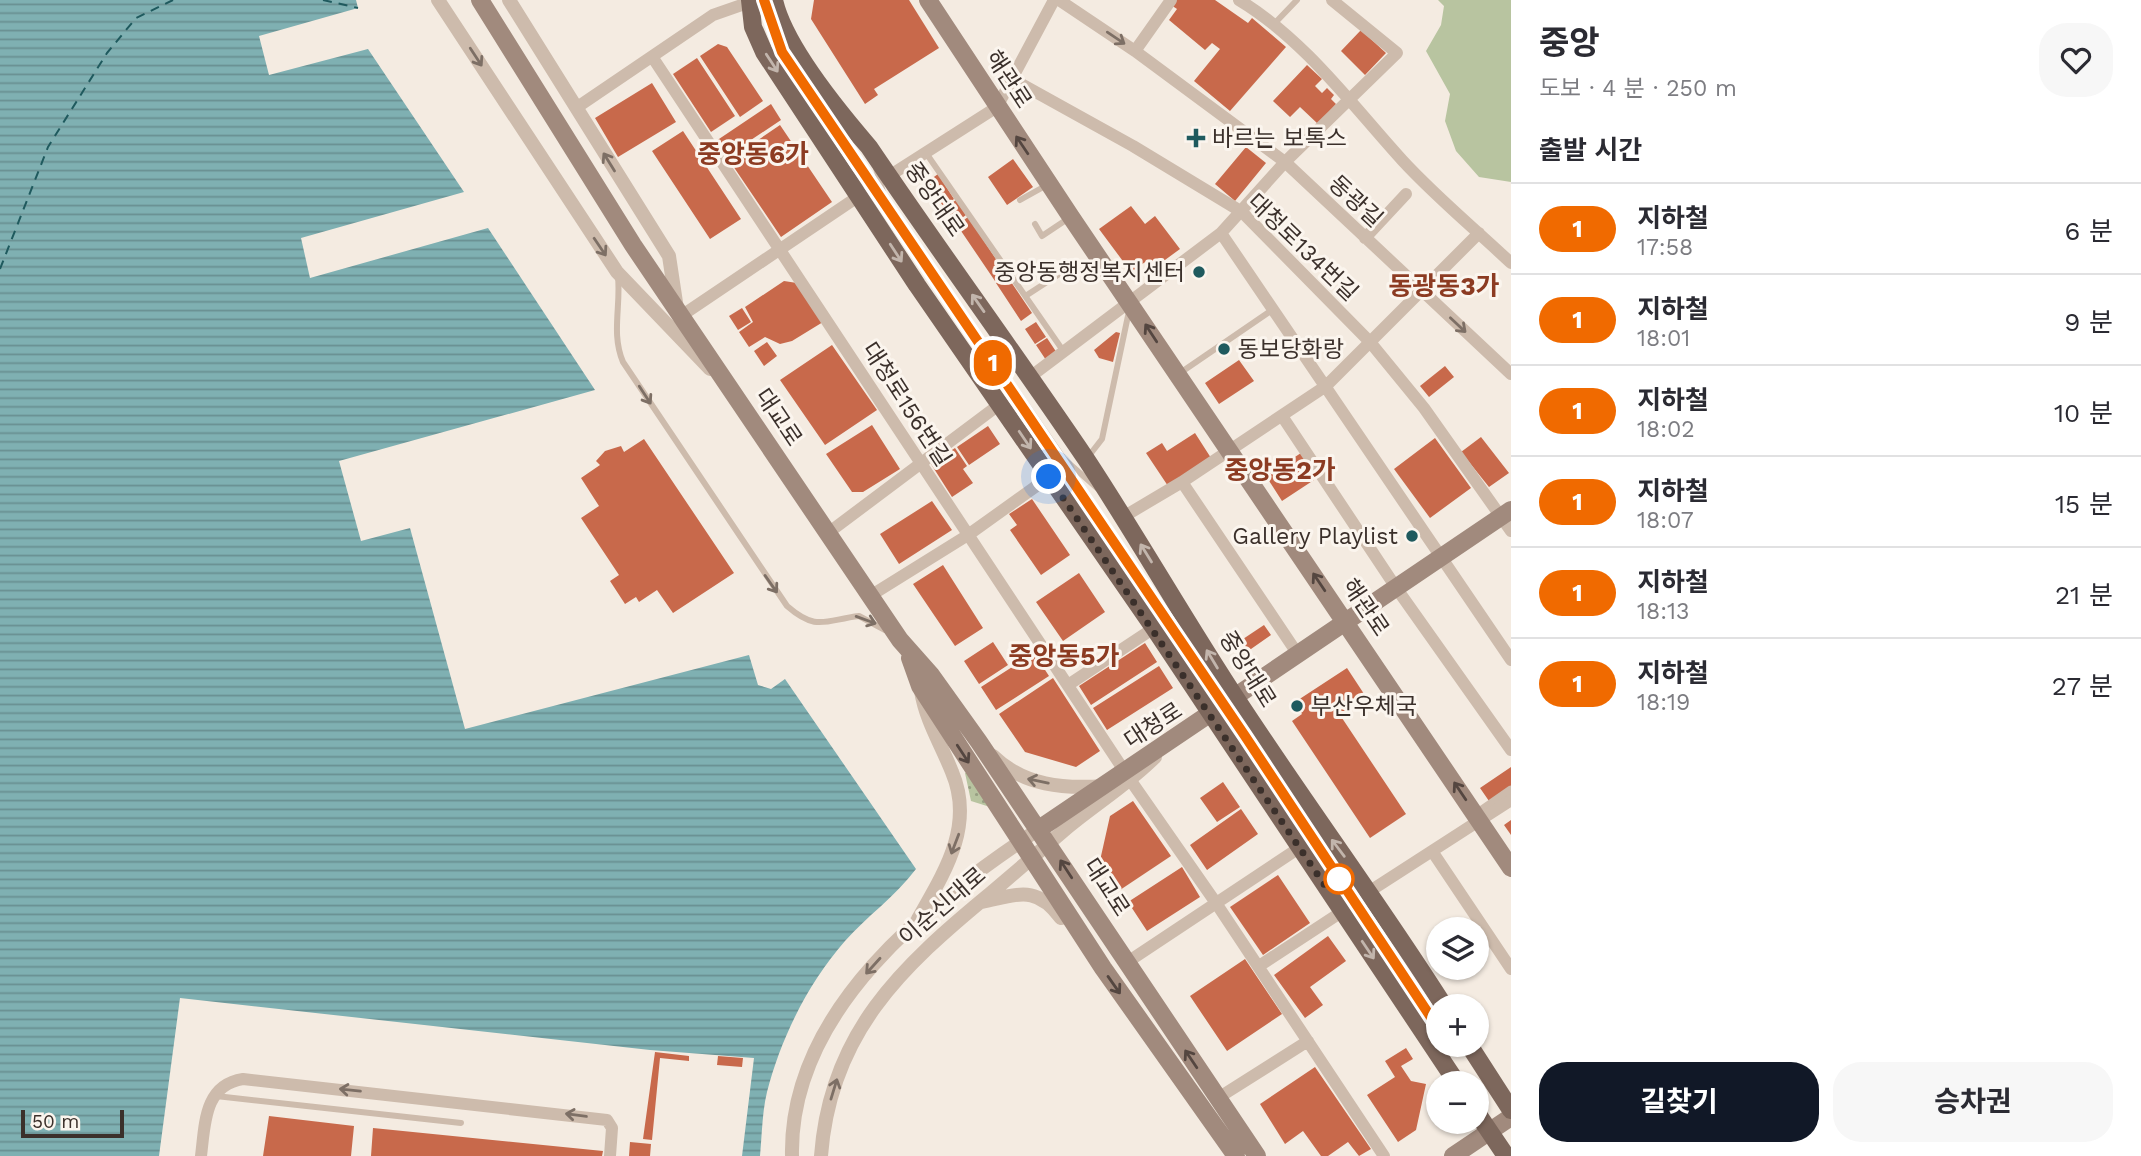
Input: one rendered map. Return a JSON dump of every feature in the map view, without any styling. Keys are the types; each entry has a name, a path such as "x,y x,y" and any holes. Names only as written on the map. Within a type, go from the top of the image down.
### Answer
{"main road":[{"name":"대교로","path":"480,0 633,245 904,646 931,675 1044,836 1126,963 1258,1156"},
{"name":"중앙대로","path":"774,0 787,34 1086,459 1236,699 1324,830 1370,891 1436,994"},
{"name":"해관로","path":"928,0 997,107 1511,868"},
{"path":"750,1 753,27 764,52 1049,477 1154,628 1449,1071"},
{"name":"대청로","path":"1044,836 1106,786 1128,776 1169,743 1442,558 1508,519"},
{"name":"대교로","path":"904,646 920,686 1019,842 1094,956 1236,1156"},
{"path":"1478,1057 1508,1100"},
{"path":"1506,1154 1489,1132 1511,1117"},
{"path":"1453,1156 1486,1134"}],"street":[{"path":"438,0 617,272 731,390"},
{"path":"509,0 669,256 679,313 780,250 859,196"},
{"path":"889,176 997,107 1056,0"},
{"name":"동광길","path":"1056,0 1135,51 1285,162 1511,374"},
{"path":"1135,51 1171,0"},
{"path":"1030,377 1221,233 1285,162 1396,53 1332,0"},
{"path":"576,108 713,15 750,1"},
{"path":"1245,1 1273,24 1349,98 1404,162 1511,263"},
{"name":"대청로156번길","path":"653,58 1128,776 1384,1156"},
{"name":"대청로134번길","path":"1012,79 1133,146 1242,212 1370,342 1508,519"},
{"path":"1365,238 1406,194"},
{"path":"1221,233 1511,660"},
{"path":"1119,511 1182,482 1326,386 1479,233"},
{"path":"828,533 1000,404"},
{"path":"1282,416 1397,589 1511,750"},
{"path":"870,596 968,534 1049,477"},
{"path":"1182,482 1299,656"},
{"path":"1068,685 1154,628"},
{"path":"912,928 944,873 961,828 953,774 926,717 920,686"},
{"path":"979,742 1017,777 1071,788 1106,786"},
{"name":"이순신대로","path":"792,1156 797,1104 815,1049 844,1000 880,958 973,875 1019,842 1044,836 1128,776"},
{"path":"1370,891 1432,852 1511,790"},
{"path":"1477,818 1511,800"},
{"name":"이순신대로","path":"821,1156 824,1122 838,1074 856,1032 889,986 927,945 1031,860 1044,836"},
{"path":"1126,963 1300,848"},
{"path":"1432,852 1511,969"},
{"path":"979,902 1032,893 1049,901 1075,938 1094,956"},
{"path":"1258,966 1343,911"},
{"path":"1218,1098 1308,1041"},
{"path":"201,1156 206,1112 228,1081 243,1079 607,1120 612,1128 610,1156"}],"lane":[{"path":"1273,24 1297,0"},
{"path":"869,147 885,199 1064,459 1119,511"},
{"path":"926,153 1065,353"},
{"path":"838,165 885,199"},
{"path":"1020,200 1049,184"},
{"path":"1035,225 1042,236 1071,217"},
{"path":"1027,295 1067,269"},
{"path":"617,272 620,296 616,335 623,362 787,606 814,623 829,623 859,616 872,621 904,646"},
{"path":"1086,459 1102,439 1131,302"},
{"path":"1178,375 1274,309"},
{"path":"1064,459 1086,530"},
{"path":"215,1096 461,1123"}],"green space":[{"path":"1438,0 1511,0 1511,182 1479,177 1456,151 1445,121 1450,94 1426,51 1441,25 1444,6"},
{"path":"969,772 990,807 971,801 965,773"}],"water":[{"path":"0,0 356,0 358,8 259,36 269,75 368,49 464,192 301,238 310,278 488,228 595,390 339,461 361,541 410,528 465,729 749,655 758,685 771,689 785,679 916,869 845,941 819,975 797,1012 767,1092 760,1156 742,1156 754,1058 650,1050 180,998 159,1156 0,1156"}],"building":[{"path":"814,0 909,0 939,48 874,89 878,95 865,104 811,19"},
{"path":"1175,0 1215,0 1248,23 1252,18 1286,47 1230,111 1194,81 1220,49 1212,43 1205,50 1169,20 1177,9 1171,5"},
{"path":"1361,30 1386,53 1365,75 1341,51"},
{"path":"718,44 727,47 763,101 740,117 700,56"},
{"path":"697,58 735,116 711,132 673,74"},
{"path":"1307,65 1322,79 1315,86 1322,93 1327,88 1334,95 1331,99 1336,104 1318,124 1300,107 1290,117 1273,101"},
{"path":"652,83 676,122 618,157 595,118"},
{"path":"771,104 781,120 727,156 716,141"},
{"path":"780,125 832,202 781,237 729,160"},
{"path":"683,131 741,219 710,239 652,151"},
{"path":"1246,147 1266,163 1235,201 1215,184"},
{"path":"1013,159 1033,187 1007,205 988,177"},
{"path":"938,174 954,199 943,206 927,182"},
{"path":"956,200 966,215 955,223 945,208"},
{"path":"1131,206 1145,224 1155,216 1180,249 1154,268 1148,260 1131,272 1099,229"},
{"path":"968,217 1006,274 995,281 957,225"},
{"path":"1007,276 1032,313 1021,321 996,283"},
{"path":"784,281 797,283 823,322 792,341 780,344 765,337 749,347 739,332 753,322 745,307"},
{"path":"742,308 751,322 738,330 729,316"},
{"path":"1036,322 1046,337 1035,344 1025,329"},
{"path":"1116,332 1120,333 1113,362 1099,358 1094,350"},
{"path":"1047,338 1057,353 1046,360 1036,345"},
{"path":"767,342 777,356 764,366 754,351"},
{"path":"832,345 877,410 825,445 780,380"},
{"path":"1239,360 1254,381 1219,404 1205,383"},
{"path":"1445,366 1454,377 1429,397 1420,386"},
{"path":"872,425 900,469 863,492 852,492 826,454"},
{"path":"988,426 1000,444 969,465 957,447"},
{"path":"1195,433 1211,458 1168,486 1146,453 1162,443 1167,451"},
{"path":"1481,437 1509,473 1489,487 1461,452"},
{"path":"1435,438 1471,488 1430,518 1394,469"},
{"path":"644,439 734,573 673,613 657,590 639,602 636,597 625,604 610,581 619,575 581,518 599,506 581,478 600,465 596,461 605,451 621,446 624,452"},
{"path":"955,448 967,466 963,469 973,483 952,497 931,464"},
{"path":"1301,453 1317,478 1282,501 1266,476"},
{"path":"1032,499 1070,555 1041,575 1010,530 1017,525 1009,514"},
{"path":"932,501 952,530 899,564 880,534"},
{"path":"943,565 983,628 955,646 913,584"},
{"path":"1079,573 1105,612 1063,641 1036,602"},
{"path":"1264,625 1271,635 1241,656 1234,645"},
{"path":"993,642 1008,665 979,684 964,661"},
{"path":"1145,643 1157,662 1091,705 1079,686"},
{"path":"1034,653 1049,676 996,710 981,687"},
{"path":"1159,666 1173,688 1107,730 1093,708"},
{"path":"1347,668 1368,700 1342,718 1406,814 1370,838 1292,721 1302,714 1295,702"},
{"path":"1053,678 1100,751 1076,767 1025,752 999,714"},
{"path":"1511,767 1511,786 1489,801 1480,788"},
{"path":"1223,782 1240,807 1217,822 1200,798"},
{"path":"1133,801 1171,856 1117,892 1099,865 1110,816"},
{"path":"1241,809 1258,834 1207,870 1190,845"},
{"path":"1511,820 1511,835 1504,825"},
{"path":"1182,867 1200,897 1147,931 1128,902"},
{"path":"1278,875 1310,923 1263,955 1230,907"},
{"path":"1328,936 1346,961 1310,987 1323,1005 1305,1018 1274,975"},
{"path":"1245,959 1282,1014 1227,1051 1190,996"},
{"path":"1406,1048 1413,1059 1401,1066 1411,1081 1426,1084 1416,1130 1398,1142 1367,1095 1395,1077 1385,1061"},
{"path":"655,1052 689,1056 689,1061 660,1058 652,1140 643,1139"},
{"path":"718,1056 743,1058 742,1067 717,1065"},
{"path":"1315,1067 1371,1149 1359,1156 1348,1142 1328,1156 1321,1156 1303,1131 1285,1144 1260,1104"},
{"path":"269,1116 354,1126 351,1156 263,1156"},
{"path":"373,1128 603,1151 602,1156 371,1156"},
{"path":"630,1142 651,1144 650,1156 629,1156"}],"ferry route":[{"path":"0,269 48,147 107,53 136,18 173,0"},
{"path":"323,0 358,8"}],"metro line":[{"name":"1","path":"764,0 782,52 1245,736 1426,1010"}],"place":[{"name":"바르는 보톡스","path":"1196,138"},
{"name":"중앙동행정복지센터","path":"1199,272"},
{"name":"동보당화랑","path":"1224,349"},
{"name":"Gallery Playlist","path":"1412,536"},
{"name":"부산우체국","path":"1297,706"}],"district":[{"name":"중앙동6가","path":"753,154"},
{"name":"동광동3가","path":"1444,286"},
{"name":"중앙동2가","path":"1280,470"},
{"name":"중앙동5가","path":"1064,656"}],"route":[{"path":"1049,477 1154,628 1328,890 1339,879"}]}
